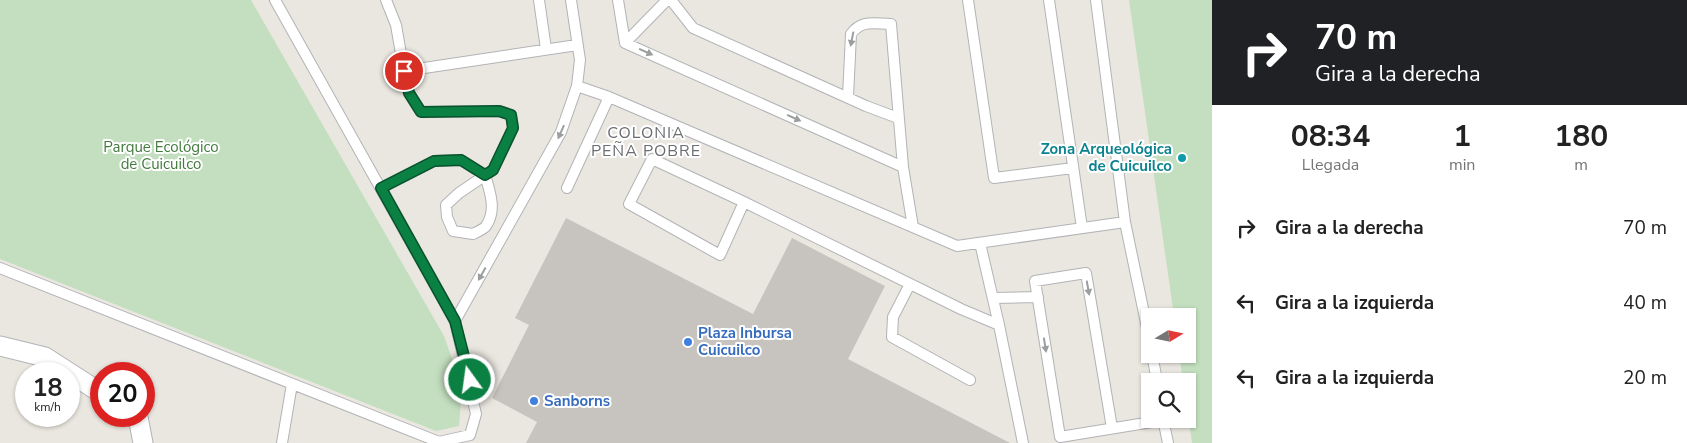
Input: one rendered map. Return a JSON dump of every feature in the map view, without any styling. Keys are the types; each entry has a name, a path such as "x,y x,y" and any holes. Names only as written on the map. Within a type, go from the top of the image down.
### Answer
{"street":[{"path":"0,346 45,357 90,386"},
{"path":"140,427 144,443"}],"lane":[{"path":"0,268 439,443 472,439 476,414 455,321 275,0"},
{"path":"381,188 434,161 461,160 485,175 492,198 493,208 486,227 472,234 453,230 447,218 446,205 459,192 485,175 493,170 513,128 511,115 499,111 421,112 409,93 396,25 386,0"},
{"path":"539,0 546,49"},
{"path":"455,321 561,132 577,86 580,60 571,0"},
{"path":"618,0 625,43"},
{"path":"625,43 667,0"},
{"path":"671,0 693,28 898,118"},
{"path":"968,0 994,178 1073,168"},
{"path":"1049,0 1082,228"},
{"path":"1096,0 1125,222 1143,308"},
{"path":"848,97 851,34 856,27 863,23 891,24 903,167 913,227"},
{"path":"625,43 903,167"},
{"path":"404,71 577,44"},
{"path":"577,86 608,97 957,246 1125,222"},
{"path":"567,188 608,97"},
{"path":"744,202 720,255 629,204 652,159 744,202 961,310 999,325"},
{"path":"980,243 1023,443"},
{"path":"1112,428 1086,273 1035,281 1060,437 1141,423"},
{"path":"910,284 893,317 892,337 970,380"},
{"path":"993,298 1038,297"},
{"path":"282,443 292,384"},
{"path":"1165,428 1168,443"}],"green space":[{"name":"Parque Ecológico de Cuicuilco","path":"0,0 251,0 444,336 462,387 459,426 436,431 0,259"},
{"name":"Zona Arqueológica de Cuicuilco","path":"1129,0 1212,0 1212,443 1192,443 1190,428 1196,428 1196,373 1182,373 1180,363 1196,363 1196,308 1173,308"}],"building":[{"name":"Plaza Inbursa Cuicuilco","path":"566,218 753,314 792,238 885,286 848,359 1010,443 526,443 537,422 492,398 529,325 515,318"}],"place":[{"name":"Zona Arqueológica de Cuicuilco","path":"1182,158"},
{"name":"Plaza Inbursa Cuicuilco","path":"688,342"},
{"name":"Sanborns","path":"534,401"}],"district":[{"name":"COLONIA PEÑA POBRE","path":"646,142"}],"route":[{"path":"404,71 409,93 421,112 499,111 511,115 513,128 493,170 485,175 461,160 434,161 381,188 455,321 470,380"}]}
